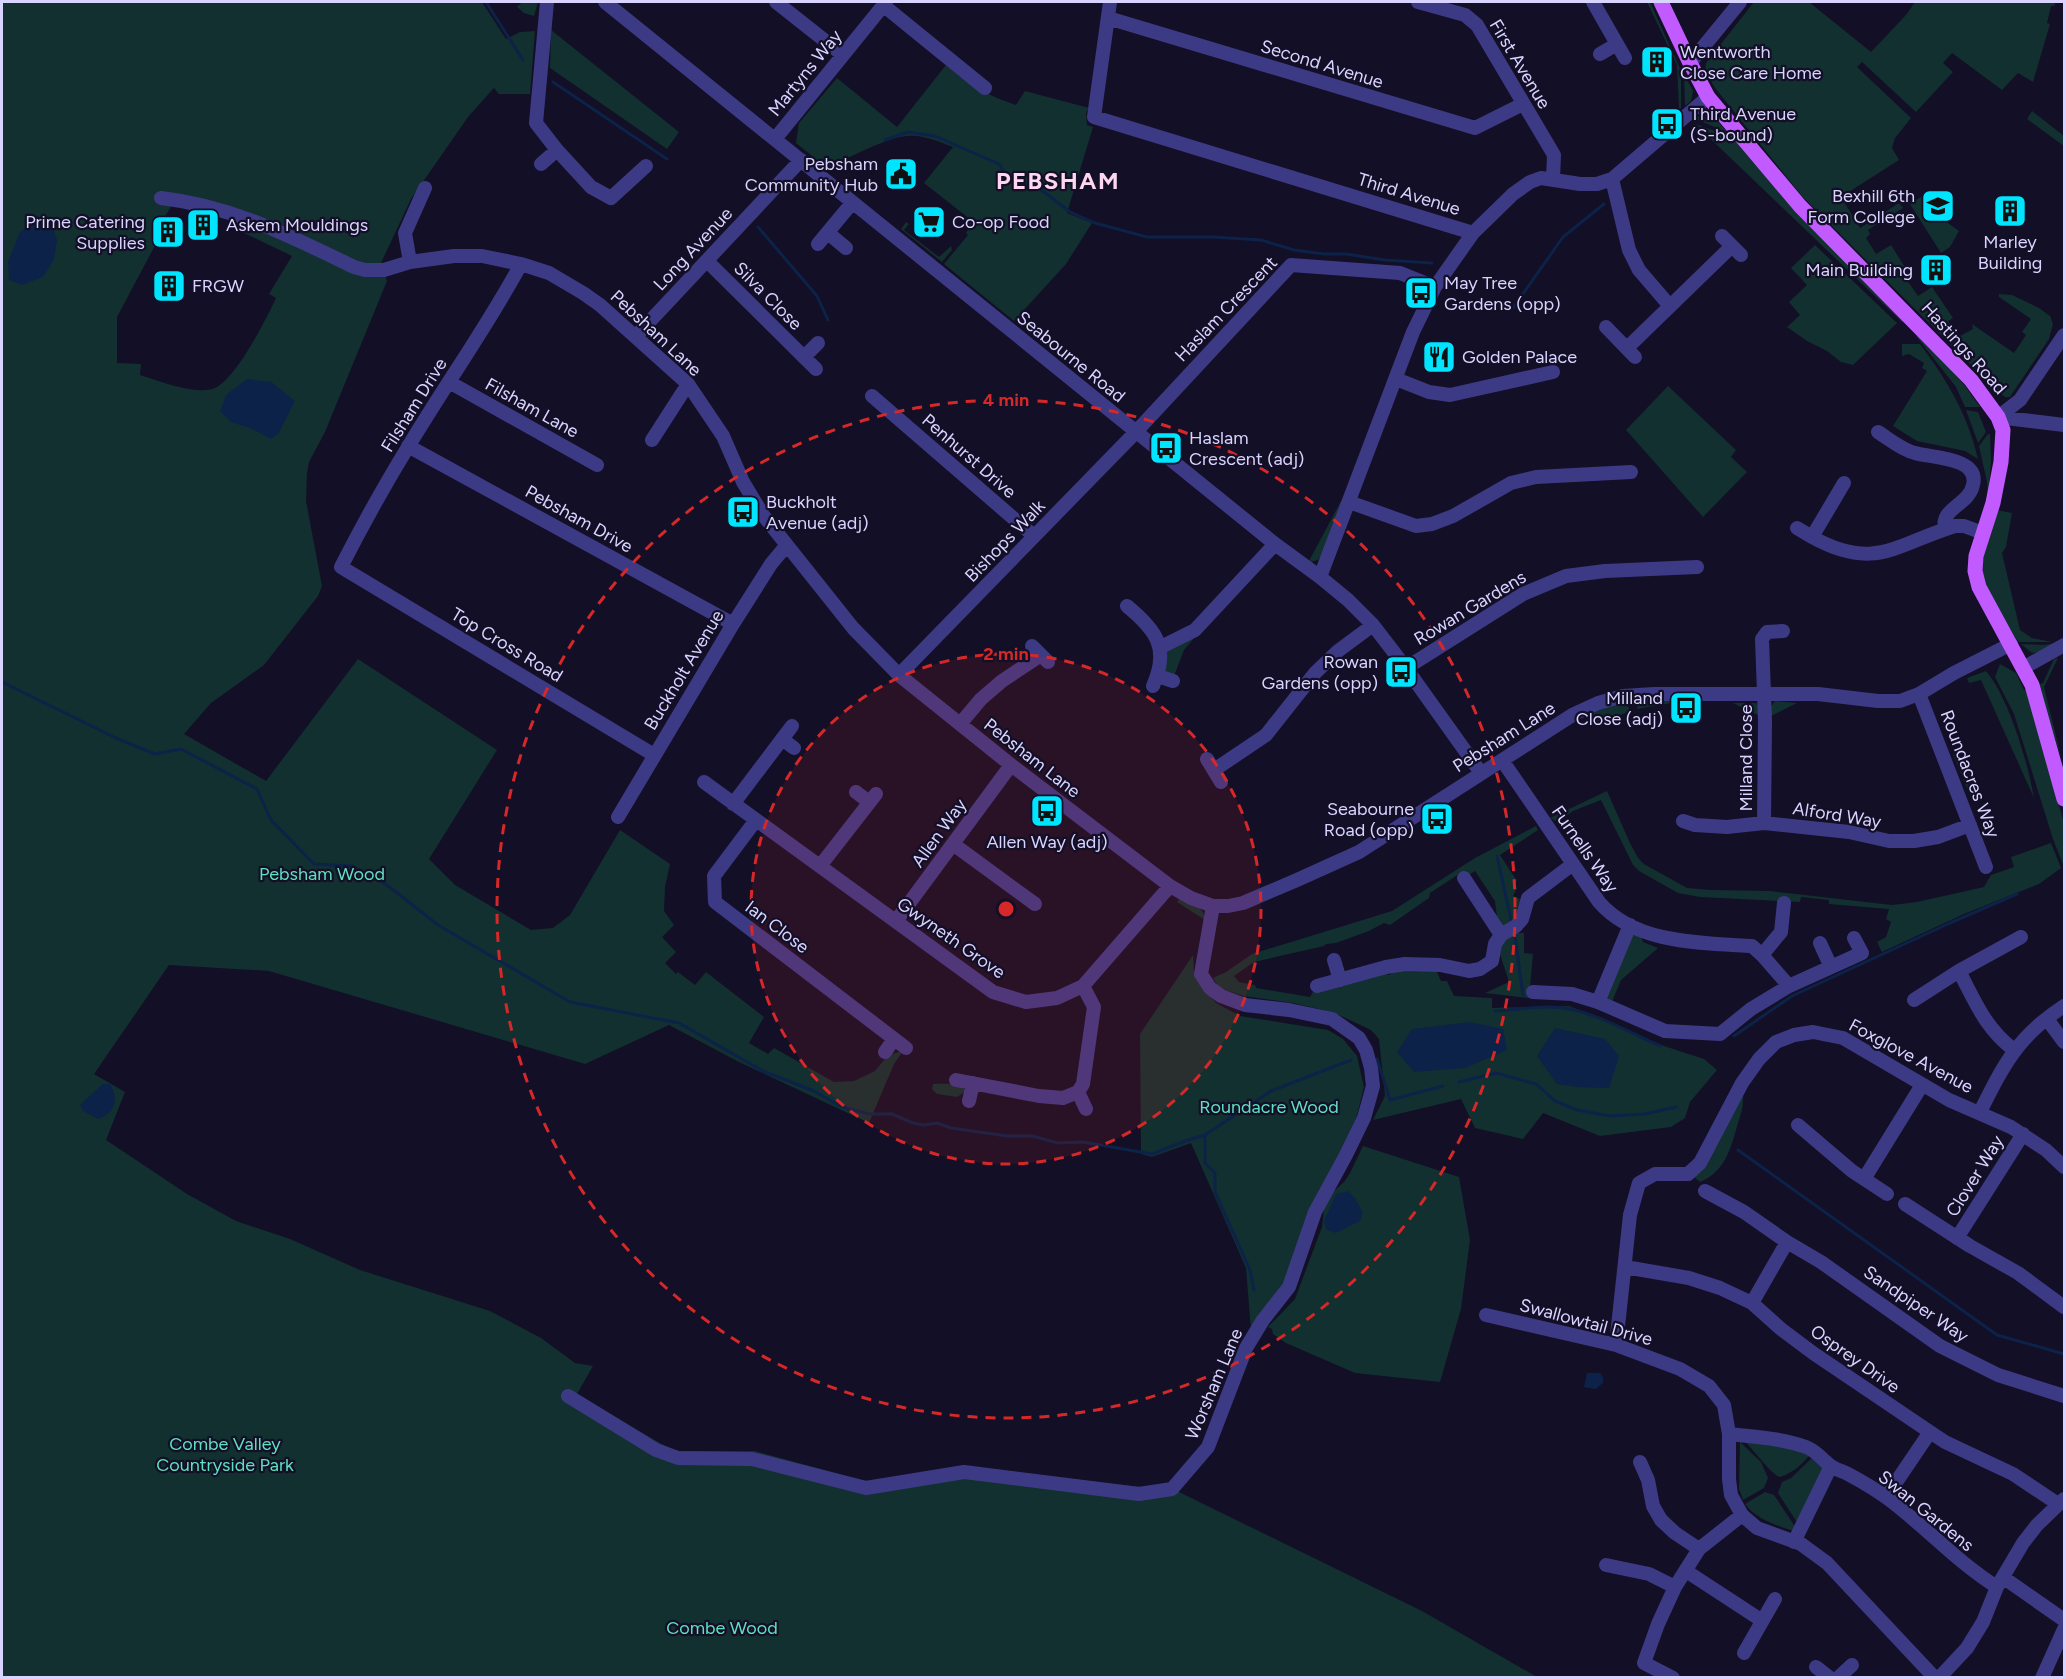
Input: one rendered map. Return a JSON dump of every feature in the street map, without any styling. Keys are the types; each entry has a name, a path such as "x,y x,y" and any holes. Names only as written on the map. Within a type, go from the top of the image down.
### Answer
{"main road":[{"name":"Hastings Road","path":"1661,2 1708,97 1800,206 1971,380 1998,417"},
{"path":"1998,417 2003,430 2001,462 1993,503 1976,556 1975,571 1980,587 2032,685 2064,799"}],"street":[{"path":"547,2 536,123 556,150 591,188 611,198 646,166"},
{"name":"Seabourne Road","path":"604,2 1275,544 1348,600 1373,625 1481,773"},
{"path":"776,2 843,55"},
{"path":"1108,18 1110,2"},
{"name":"First Avenue","path":"1418,2 1465,15 1477,25 1554,155 1553,179"},
{"path":"1593,2 1625,58"},
{"path":"1690,63 1740,2"},
{"path":"884,3 978,74 985,88"},
{"name":"Martyns Way","path":"775,139 884,3"},
{"name":"Second Avenue","path":"1108,18 1475,128 1522,104"},
{"name":"Third Avenue","path":"1108,18 1094,117 1473,233 1513,194 1530,182 1541,178 1580,184 1597,184 1612,179"},
{"path":"1600,54 1617,44"},
{"path":"1669,305 1639,270 1629,250 1612,179 1708,97"},
{"path":"541,164 556,150"},
{"name":"Long Avenue","path":"636,336 801,160"},
{"path":"411,262 405,233 424,205 425,188"},
{"name":"Pebsham Lane","path":"161,198 203,204 257,221 354,267 365,270 384,270 411,262 454,256 482,256 521,264 549,273 583,293 636,336 688,384 723,436 743,482 763,516 854,628 899,675 1011,765 1170,886 1191,898 1213,906 1243,903 1359,852 1575,714 1598,703 1623,696 1764,693 1818,694 1878,701 1900,701 1919,694 2011,644"},
{"path":"818,244 852,203"},
{"path":"828,233 846,248"},
{"path":"1320,578 1413,332 1435,286 1473,233"},
{"path":"1606,327 1631,353 1669,305 1732,246"},
{"name":"Silva Close","path":"707,261 816,369"},
{"name":"Filsham Drive","path":"341,567 371,509 408,446 500,302 521,264"},
{"name":"Haslam Crescent","path":"1136,432 1291,265 1400,273 1435,286"},
{"path":"1998,417 2020,400 2064,335"},
{"name":"Silva Close","path":"804,357 818,344"},
{"path":"1396,379 1429,392 1450,395 1547,377"},
{"name":"Filsham Lane","path":"449,382 597,465"},
{"path":"652,440 688,384"},
{"name":"Penhurst Drive","path":"874,404 1034,536"},
{"name":"Hastings Road","path":"1998,417 2064,425"},
{"name":"Bishops Walk","path":"899,675 1136,432"},
{"path":"1878,432 1913,453 1952,460 1970,471 1974,480 1973,488 1969,497 1948,513 1944,522 1945,529"},
{"name":"Pebsham Drive","path":"408,446 734,624"},
{"path":"1349,502 1416,526 1432,524 1453,516 1511,483 1536,477 1615,467 1631,472"},
{"path":"1812,537 1844,483"},
{"path":"1797,528 1840,550 1858,554 1883,553 1955,526 1964,526 1983,533"},
{"path":"1161,647 1195,630 1275,544"},
{"name":"Buckholt Avenue","path":"618,817 771,564 786,546"},
{"name":"Top Cross Road","path":"341,567 654,755"},
{"name":"Rowan Gardens","path":"1406,668 1524,594 1566,576 1605,571 1697,567"},
{"path":"1126,606 1147,623 1161,647 1155,681 1173,681"},
{"path":"1214,770 1266,735 1315,673 1338,651 1373,625"},
{"name":"Milland Close","path":"1764,823 1762,639 1767,632 1783,631"},
{"path":"2023,668 2064,645"},
{"path":"960,724 981,699 1002,681 1040,655"},
{"name":"Roundacres Way","path":"1919,694 1986,867"},
{"path":"733,804 792,726"},
{"path":"782,739 794,748"},
{"name":"Furnells Way","path":"1502,760 1607,912 1630,925 1670,940 1752,946 1789,986"},
{"name":"Allen Way","path":"896,921 1011,765"},
{"name":"Gwyneth Grove","path":"704,782 993,992 1026,1002 1057,998 1083,986 1170,886"},
{"path":"820,866 873,798 856,792"},
{"name":"Ian Close","path":"756,820 714,876 715,902 906,1048"},
{"name":"Alford Way","path":"1690,828 1764,823 1849,832 1889,841 1914,841 1938,837 1970,825"},
{"path":"953,844 1026,902"},
{"path":"1317,986 1405,964 1440,965 1469,971 1480,969 1492,961 1495,944 1501,935 1516,926 1522,919 1528,898 1573,864"},
{"path":"1464,878 1501,935"},
{"path":"1762,955 1781,932 1784,903"},
{"name":"Worsham Lane","path":"568,1396 656,1450 678,1458 752,1459 866,1488 964,1472 1139,1494 1172,1489 1208,1447 1246,1348 1263,1320 1289,1287 1315,1212 1364,1118 1373,1086 1366,1050 1359,1038 1332,1019 1289,1010 1245,1005 1221,996 1210,987 1201,974 1213,906"},
{"path":"1598,1002 1630,925"},
{"path":"1914,1000 1959,971 2020,937"},
{"path":"1533,992 1572,994 1598,1002 1665,1032 1720,1034 1751,1009 1789,986 1862,953 1854,938"},
{"path":"1820,943 1831,967"},
{"path":"1334,960 1340,980"},
{"path":"1959,971 1987,1023 1998,1038 2014,1050"},
{"path":"956,1080 1055,1098 1063,1098 1078,1092 1083,1084 1094,1007 1083,986"},
{"path":"1980,1112 2004,1063 2014,1050 2026,1035 2064,1006"},
{"path":"2046,1019 2064,1042"},
{"name":"Foxglove Avenue","path":"1616,1345 1630,1215 1639,1183 1655,1174 1688,1174 1700,1163 1743,1083 1759,1059 1776,1042 1794,1035 1814,1032 1844,1038 1949,1100 1980,1112 2023,1134 2063,1163"},
{"path":"885,1052 894,1039"},
{"path":"969,1101 973,1083"},
{"path":"1864,1179 1922,1085"},
{"path":"1078,1092 1086,1109"},
{"path":"1798,1125 1852,1171 1887,1194"},
{"name":"Clover Way","path":"1957,1238 2023,1134"},
{"name":"Sandpiper Way","path":"1705,1191 1744,1212 1821,1262 1940,1346 1998,1374 2064,1396"},
{"name":"Clover Way","path":"1905,1204 1957,1238 2018,1273 2064,1307"},
{"path":"1752,1303 1787,1242"},
{"name":"Osprey Drive","path":"1625,1266 1689,1278 1720,1288 1752,1303 1812,1353 1945,1442 2013,1474 2061,1501"},
{"name":"Swallowtail Drive","path":"1486,1315 1616,1345 1680,1369 1709,1386 1724,1405 1729,1434 1731,1495 1742,1515"},
{"path":"1886,1497 1930,1432"},
{"name":"Swan Gardens","path":"1729,1434 1780,1441 1806,1447 1818,1453 1831,1466 1849,1474 1886,1497 1979,1576 2000,1583 2064,1620"},
{"path":"1640,1462 1648,1480 1653,1506 1660,1520 1699,1549"},
{"path":"1794,1542 1831,1466"},
{"path":"1673,1677 1644,1663 1658,1624 1675,1587 1699,1549 1742,1515 1756,1527 1801,1544 1827,1563 1937,1677 1966,1648 1983,1622 2000,1583 2023,1543 2061,1501"},
{"path":"1606,1565 1649,1574 1675,1587"},
{"path":"1686,1571 1761,1620"},
{"path":"1744,1653 1775,1599"},
{"path":"2042,1677 2064,1629"},
{"path":"1816,1667 1838,1677 1852,1665"}],"green space":[{"name":"Combe Valley Countryside Park","path":"2,2 482,2 506,39 520,32 535,31 530,94 499,94 494,88 468,117 411,199 381,263 387,281 325,432 309,462 306,501 322,586 318,596 264,665 211,703 184,734 266,781 358,659 497,750 429,859 455,885 531,930 553,928 570,915 620,830 670,864 665,887 664,911 674,925 662,937 676,952 665,963 676,974 678,972 695,985 706,972 764,1017 749,1043 768,1054 774,1048 834,1082 854,1081 875,1071 888,1055 903,1051 894,1064 869,1123 737,1061 669,1025 585,1064 269,971 169,965 94,1074 125,1092 106,1140 187,1194 236,1221 290,1239 360,1270 490,1311 541,1338 575,1363 593,1366 577,1394 676,1451 755,1451 865,1481 964,1467 1177,1491 1422,1611 1537,1677 2,1677","holes":["174,202 245,224 240,231 292,256 269,294 276,298 265,320 242,360 225,381 209,390 190,389 140,375 141,364 117,363 117,317 159,238 164,218"]},
{"path":"522,2 538,2 534,16 524,13 517,7"},
{"path":"1647,2 1650,2 1681,71 1681,108 1679,109 1677,65"},
{"path":"1754,2 1809,2 1871,52 1906,15 1915,2 2056,2 2054,6 2051,6 2047,23 2050,24 2033,82 2018,73 2002,90 1952,53 1943,63 1953,72 1916,112 1862,62 1857,67 1911,118 1895,138 1892,148 1899,160 1841,197 1860,228 1899,203 1903,208 1868,230 1870,234 1866,238 1876,254 1891,245 1911,277 1907,280 1918,296 1932,287 1953,318 1948,321 1958,337 1973,329 1972,324 2014,353 2026,335 2022,332 2031,319 1999,297 1999,294 2012,295 2050,316 2053,324 2049,339 2010,397 2005,397 1995,389 1802,196 1715,88 1705,71 1706,63"},
{"path":"551,30 679,132 667,149 550,68"},
{"path":"946,65 979,89 1016,105 1025,91 1089,108 1086,113 1087,125 1093,127 1067,213 1092,223 1066,264 1014,321 944,264 968,235 966,233 969,228 966,226 971,220 924,183 953,147 919,136 899,137 827,168 796,143 799,123 837,78 897,127"},
{"path":"1684,74 1693,91 1691,101 1685,106"},
{"path":"2032,111 2064,136 2064,146 2027,119"},
{"path":"1702,114 1712,115 1727,132 1695,119"},
{"path":"1695,124 1735,138 1905,319 1902,322"},
{"path":"1932,190 1944,200 1934,213 1959,231 1950,247 1941,253 1910,204"},
{"path":"906,222 909,224 904,230 939,257 951,246 952,250 942,262 901,229"},
{"path":"1815,245 1897,323 1853,365 1841,362 1787,327 1800,315 1789,302 1807,285 1791,268"},
{"path":"1916,336 1924,338 1980,407 1965,407 1956,387"},
{"path":"1902,344 1920,344 1939,371 1969,428 1978,459 1965,451 1917,441 1893,426 1927,371 1922,368 1924,363 1909,354 1902,356"},
{"path":"1668,386 1736,450 1731,457 1747,472 1703,517 1626,430"},
{"path":"1966,410 1978,412 1986,432 1978,443"},
{"path":"1990,434 1991,460 1988,501 1987,482 1979,446"},
{"path":"1341,501 1344,501 1324,553 1318,560 1309,561"},
{"path":"1996,510 2012,513 2006,547 2002,553 2020,630 2032,638 2052,642 2019,642 2005,624 1986,588 1981,565 1982,554"},
{"path":"1196,636 1184,650 1174,676 1168,673 1163,660 1168,650"},
{"path":"2055,643 2040,652 2032,653 2021,644 2044,645"},
{"path":"2058,658 2044,687 2061,757 2038,685 2043,683 2054,659"},
{"path":"2000,664 2016,673 2024,690 2027,689 2064,823 2064,867 2014,714 1995,677"},
{"path":"1986,671 2010,714 2034,798 1981,680 1969,683 1967,678"},
{"path":"1639,699 1672,699 1672,703 1637,709"},
{"path":"1626,701 1630,711 1609,720 1590,724 1587,718 1591,710"},
{"path":"1775,701 1797,703 1771,716 1771,706"},
{"path":"1733,703 1756,703 1761,708 1760,716"},
{"path":"1953,754 1965,762 1971,772 1962,776"},
{"path":"1972,775 1975,787 1973,802 1963,779"},
{"path":"1607,791 1638,858 1644,864 1687,888 1770,891 1892,905 1917,902 1984,887 1991,875 2014,867 2011,857 2051,843 2061,868 2039,884 1964,914 1882,952 1877,942 1886,937 1891,922 1886,919 1889,909 1829,904 1829,900 1801,897 1800,902 1700,897 1678,893 1639,871 1633,865 1601,800 1573,811 1558,822 1550,818"},
{"path":"1536,826 1538,830 1500,855 1517,881 1514,883 1517,888 1513,896 1520,899 1514,922 1503,928 1497,917 1495,901 1475,871 1469,875 1459,874 1430,893 1429,898 1390,925 1384,923 1336,943 1254,962 1234,976 1239,982 1255,985 1256,988 1310,997 1314,990 1382,972 1389,975 1397,970 1436,970 1441,981 1447,981 1454,996 1492,998 1492,1008 1569,1006 1664,1046 1704,1059 1717,1070 1690,1102 1685,1118 1671,1127 1600,1136 1543,1113 1523,1139 1475,1128 1461,1099 1373,1120 1385,1096 1379,1039 1371,1030 1339,1015 1319,1009 1244,996 1219,988 1213,978 1252,954 1392,911 1475,858"},
{"path":"1179,899 1200,909 1205,920 1177,902"},
{"path":"1515,933 1524,933 1524,953 1533,954 1529,998 1485,993 1509,982 1498,948 1504,939"},
{"path":"1633,934 1641,937 1643,942 1658,948 1621,980 1611,1004 1606,1000 1604,994"},
{"name":"Roundacre Wood","path":"1193,955 1194,974 1216,1003 1240,1016 1328,1030 1343,1039 1357,1056 1364,1087 1356,1119 1293,1267 1279,1294 1251,1330 1246,1268 1191,1143 1152,1157 1141,1154 1140,1034"},
{"path":"933,1084 955,1085 966,1091 957,1097 937,1094 932,1089"},
{"path":"1743,1095 1741,1113 1726,1158 1709,1178 1700,1182 1694,1177"},
{"path":"1363,1146 1459,1177 1470,1240 1461,1309 1440,1382 1355,1373 1286,1343 1273,1334 1272,1329 1268,1327 1295,1299 1322,1227 1324,1209 1332,1193 1350,1173"},
{"path":"1742,1439 1811,1453 1797,1468 1780,1477 1771,1471"},
{"path":"1740,1442 1761,1462 1768,1478 1764,1488 1743,1500 1739,1489"},
{"path":"1815,1455 1825,1468 1798,1524 1778,1493 1782,1482 1791,1478"},
{"path":"1765,1492 1774,1495 1796,1528 1794,1531 1761,1518 1745,1504"}],"water":[{"path":"41,218 52,226 57,240 54,260 43,277 22,285 9,280 8,262 20,232"},
{"path":"247,379 271,382 295,401 279,433 271,439 250,428 231,422 220,411 226,395"},
{"path":"1470,1022 1503,1029 1507,1050 1465,1068 1414,1072 1397,1052 1412,1029"},
{"path":"1555,1028 1605,1039 1619,1056 1609,1088 1557,1084 1537,1056"},
{"path":"103,1084 110,1084 115,1100 109,1113 98,1119 83,1111 80,1105"},
{"path":"1348,1191 1355,1198 1363,1213 1360,1221 1336,1233 1326,1229 1324,1221 1336,1194"},
{"path":"1587,1373 1600,1373 1603,1383 1596,1389 1584,1387"}],"waterway":[{"path":"486,2 523,60"},
{"path":"553,82 667,159"},
{"path":"885,140 908,132 935,136 999,164 1006,174"},
{"path":"1021,180 1040,189 1070,212 1095,223 1147,237 1261,240 1294,250 1432,263"},
{"path":"1479,301 1513,308 1563,237 1604,204"},
{"path":"758,227 817,296 828,320"},
{"path":"2,682 116,738 155,754 181,749 257,789 271,820 314,864 352,866 387,885 438,925 570,1002 679,1023 763,1071 814,1091 840,1106 869,1114 892,1114 924,1125 937,1123 951,1128 1007,1136 1032,1136 1058,1143 1083,1142 1152,1154 1205,1135 1271,1091 1351,1060"},
{"path":"1497,856 1511,920"},
{"path":"1734,1036 1792,996 2017,894"},
{"path":"1515,937 1523,995"},
{"path":"1495,1011 1542,1007 1569,1009 1603,1020 1660,1046"},
{"path":"1377,1059 1390,1100 1443,1086"},
{"path":"1459,1082 1496,1073 1536,1084 1555,1101 1577,1110 1610,1116 1645,1114 1676,1107"},
{"path":"1205,1136 1205,1163 1215,1173 1215,1192 1250,1270 1254,1290"},
{"path":"1738,1150 1997,1335 2064,1354"}],"place":[{"name":"Wentworth Close Care Home","path":"1657,62"},
{"name":"Third Avenue (S-bound)","path":"1667,124"},
{"name":"Pebsham Community Hub","path":"901,174"},
{"name":"Bexhill 6th Form College","path":"1938,206"},
{"name":"Marley Building","path":"2010,211"},
{"name":"Co-op Food","path":"929,222"},
{"name":"Askem Mouldings","path":"203,225"},
{"name":"Prime Catering Supplies","path":"168,232"},
{"name":"Main Building","path":"1936,270"},
{"name":"FRGW","path":"169,286"},
{"name":"May Tree Gardens (opp)","path":"1421,293"},
{"name":"Golden Palace","path":"1439,357"},
{"name":"Haslam Crescent (adj)","path":"1166,448"},
{"name":"Buckholt Avenue (adj)","path":"743,512"},
{"name":"Rowan Gardens (opp)","path":"1401,672"},
{"name":"Milland Close (adj)","path":"1686,708"},
{"name":"Allen Way (adj)","path":"1047,811"},
{"name":"Seabourne Road (opp)","path":"1437,819"}],"district":[{"name":"PEBSHAM","path":"1058,180"}],"park label":[{"name":"Pebsham Wood","path":"322,874"},
{"name":"Combe Wood","path":"722,1628"}]}
